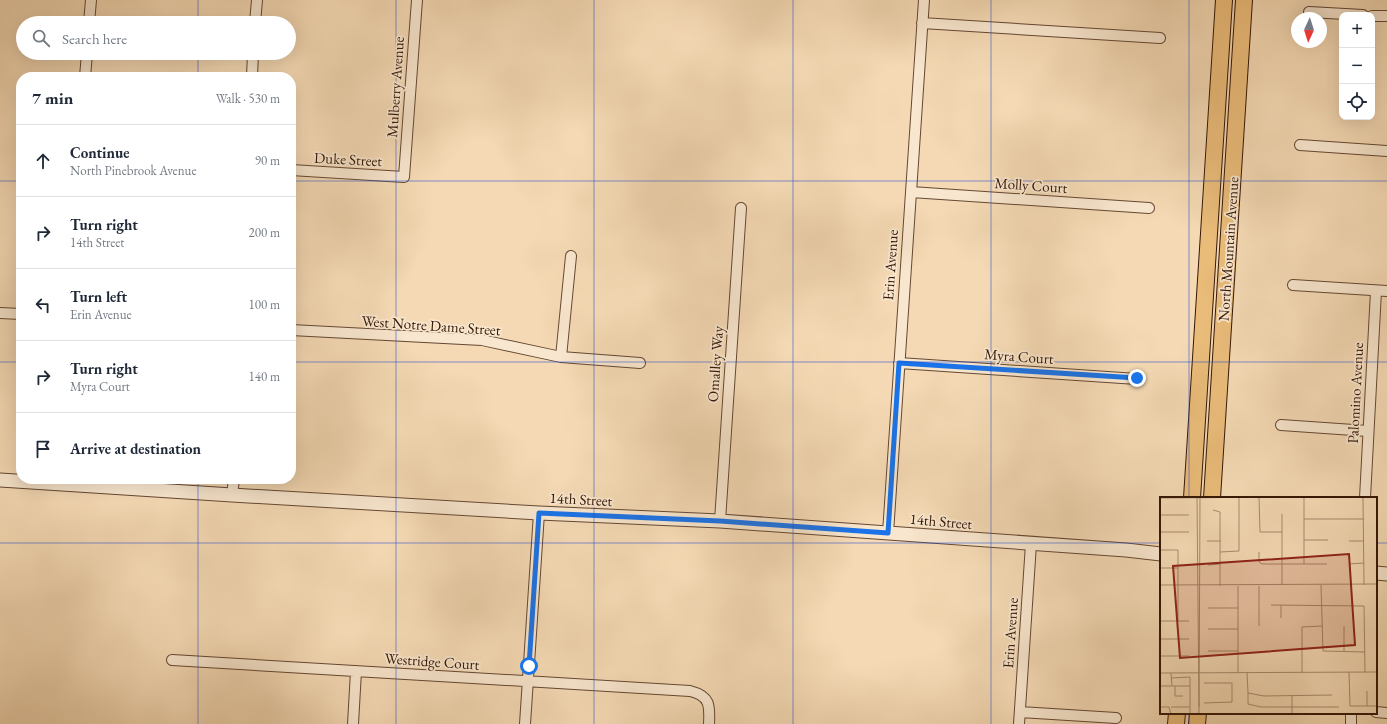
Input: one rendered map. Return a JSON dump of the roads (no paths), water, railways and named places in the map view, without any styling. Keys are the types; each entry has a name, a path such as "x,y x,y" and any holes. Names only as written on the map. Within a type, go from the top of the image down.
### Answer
{"main road":[{"name":"North Mountain Avenue","path":"1192,497 1224,0"},
{"name":"North Mountain Avenue","path":"1212,497 1244,0"},
{"path":"1176,724 1177,714"},
{"path":"1197,724 1198,714"}],"street":[{"path":"90,16 91,0"},
{"path":"256,16 257,0"},
{"name":"Mulberry Avenue","path":"404,177 417,0"},
{"name":"Erin Avenue","path":"888,533 924,0"},
{"path":"1327,13 1339,14"},
{"path":"1375,16 1387,16"},
{"path":"922,23 1160,38"},
{"path":"85,72 86,60"},
{"path":"252,72 253,60"},
{"path":"1300,145 1387,151"},
{"name":"Duke Street","path":"296,170 404,177"},
{"name":"Molly Court","path":"910,192 1149,208"},
{"name":"Omalley Way","path":"720,521 741,208"},
{"path":"561,357 571,256"},
{"path":"1293,285 1387,291"},
{"name":"Palomino Avenue","path":"1365,497 1376,291"},
{"path":"0,313 16,314"},
{"name":"West Notre Dame Street","path":"296,330 482,340 561,357 640,363"},
{"name":"Myra Court","path":"899,363 1137,378"},
{"path":"1281,426 1368,431"},
{"name":"14th Street","path":"0,480 16,481"},
{"name":"14th Street","path":"62,484 539,513 720,521 1126,550 1160,554"},
{"path":"232,495 233,484"},
{"path":"525,724 539,513"},
{"name":"Erin Avenue","path":"1019,724 1031,544"},
{"path":"1377,573 1387,574"},
{"name":"Westridge Court","path":"172,660 690,691 704,696 710,710 709,724"},
{"path":"353,724 356,671"},
{"path":"1020,712 1116,718"},
{"path":"1377,712 1387,713"},
{"path":"1350,724 1351,714"}]}
